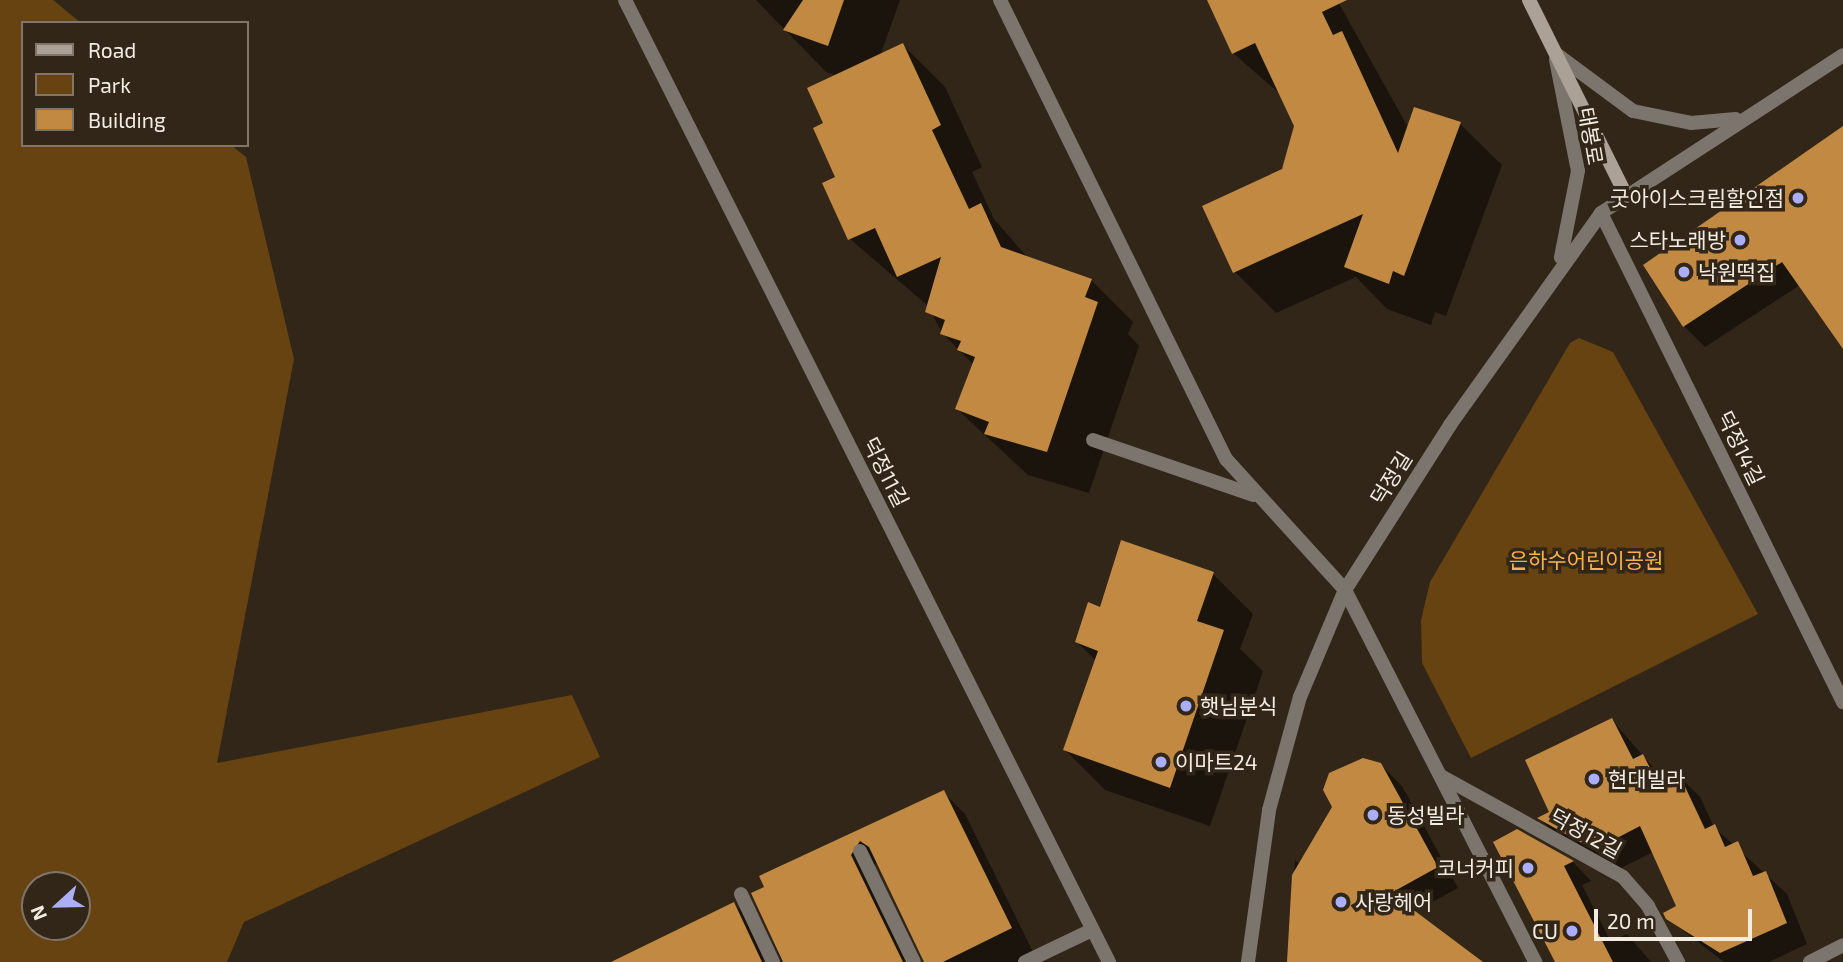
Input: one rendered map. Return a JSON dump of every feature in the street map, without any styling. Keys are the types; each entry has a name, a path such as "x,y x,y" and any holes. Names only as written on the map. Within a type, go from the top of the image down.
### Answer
{"street":[{"name":"덕정11길","path":"625,0 1109,962"},
{"path":"1000,0 1210,429 1255,495 1345,590 1535,962"},
{"name":"태봉로","path":"1529,0 1625,192"},
{"name":"태봉로","path":"1555,52 1578,171 1558,267"},
{"name":"덕정길","path":"1555,52 1633,111 1690,123 1740,118"},
{"name":"덕정길","path":"1248,962 1269,810 1300,696 1345,590 1558,267 1601,213 1625,192 1843,55"},
{"name":"덕정14길","path":"1601,213 1843,702"},
{"path":"1093,440 1255,495"},
{"name":"덕정12길","path":"1440,776 1623,877 1648,906 1678,962"},
{"path":"860,851 914,962"},
{"path":"740,894 773,962"},
{"path":"1026,962 1092,930"},
{"path":"1810,962 1843,945"}],"green space":[{"path":"0,0 53,0 79,21 21,21 21,147 234,147 246,157 294,359 217,763 572,695 600,757 244,922 227,962 0,962"},
{"name":"은하수어린이공원","path":"1579,338 1613,352 1758,614 1471,758 1422,663 1421,620 1430,582 1570,343"}],"building":[{"path":"803,0 844,0 828,46 783,30"},
{"path":"1207,0 1347,0 1322,12 1333,35 1342,31 1398,153 1414,107 1461,122 1404,276 1393,271 1389,284 1344,267 1363,214 1233,273 1202,206 1282,169 1294,126 1255,43 1232,54"},
{"path":"903,43 941,125 932,130 969,209 981,203 1001,247 1092,279 1085,297 1098,302 1047,452 984,434 989,422 955,409 975,357 957,350 961,341 940,334 945,320 925,312 941,257 897,277 875,228 848,240 822,183 835,177 813,128 823,123 807,88"},
{"path":"1843,126 1843,349 1782,262 1683,327 1643,265"},
{"path":"1121,540 1214,572 1197,621 1224,630 1170,788 1063,750 1098,651 1075,642 1088,602 1100,607"},
{"path":"1612,718 1633,759 1643,754 1658,784 1679,774 1705,829 1715,824 1725,847 1738,841 1753,876 1766,871 1787,923 1720,953 1666,919 1663,913 1676,906 1640,826 1594,850 1537,818 1549,812 1525,760"},
{"path":"1363,758 1381,763 1438,867 1391,893 1483,962 1287,962 1292,875 1332,807 1323,790 1329,773"},
{"path":"944,790 1012,928 943,962 924,962 869,847 860,841 851,855 903,962 783,962 751,893 764,887 759,876"},
{"path":"1517,829 1574,861 1564,866 1613,962 1555,962 1493,842"},
{"path":"734,902 762,962 611,962"}],"place":[{"name":"굿아이스크림할인점","path":"1798,198"},
{"name":"스타노래방","path":"1740,240"},
{"name":"낙원떡집","path":"1684,272"},
{"name":"햇님분식","path":"1186,706"},
{"name":"이마트24","path":"1161,762"},
{"name":"현대빌라","path":"1594,779"},
{"name":"동성빌라","path":"1373,815"},
{"name":"코너커피","path":"1528,868"},
{"name":"사랑헤어","path":"1341,902"},
{"name":"CU","path":"1572,931"}]}
